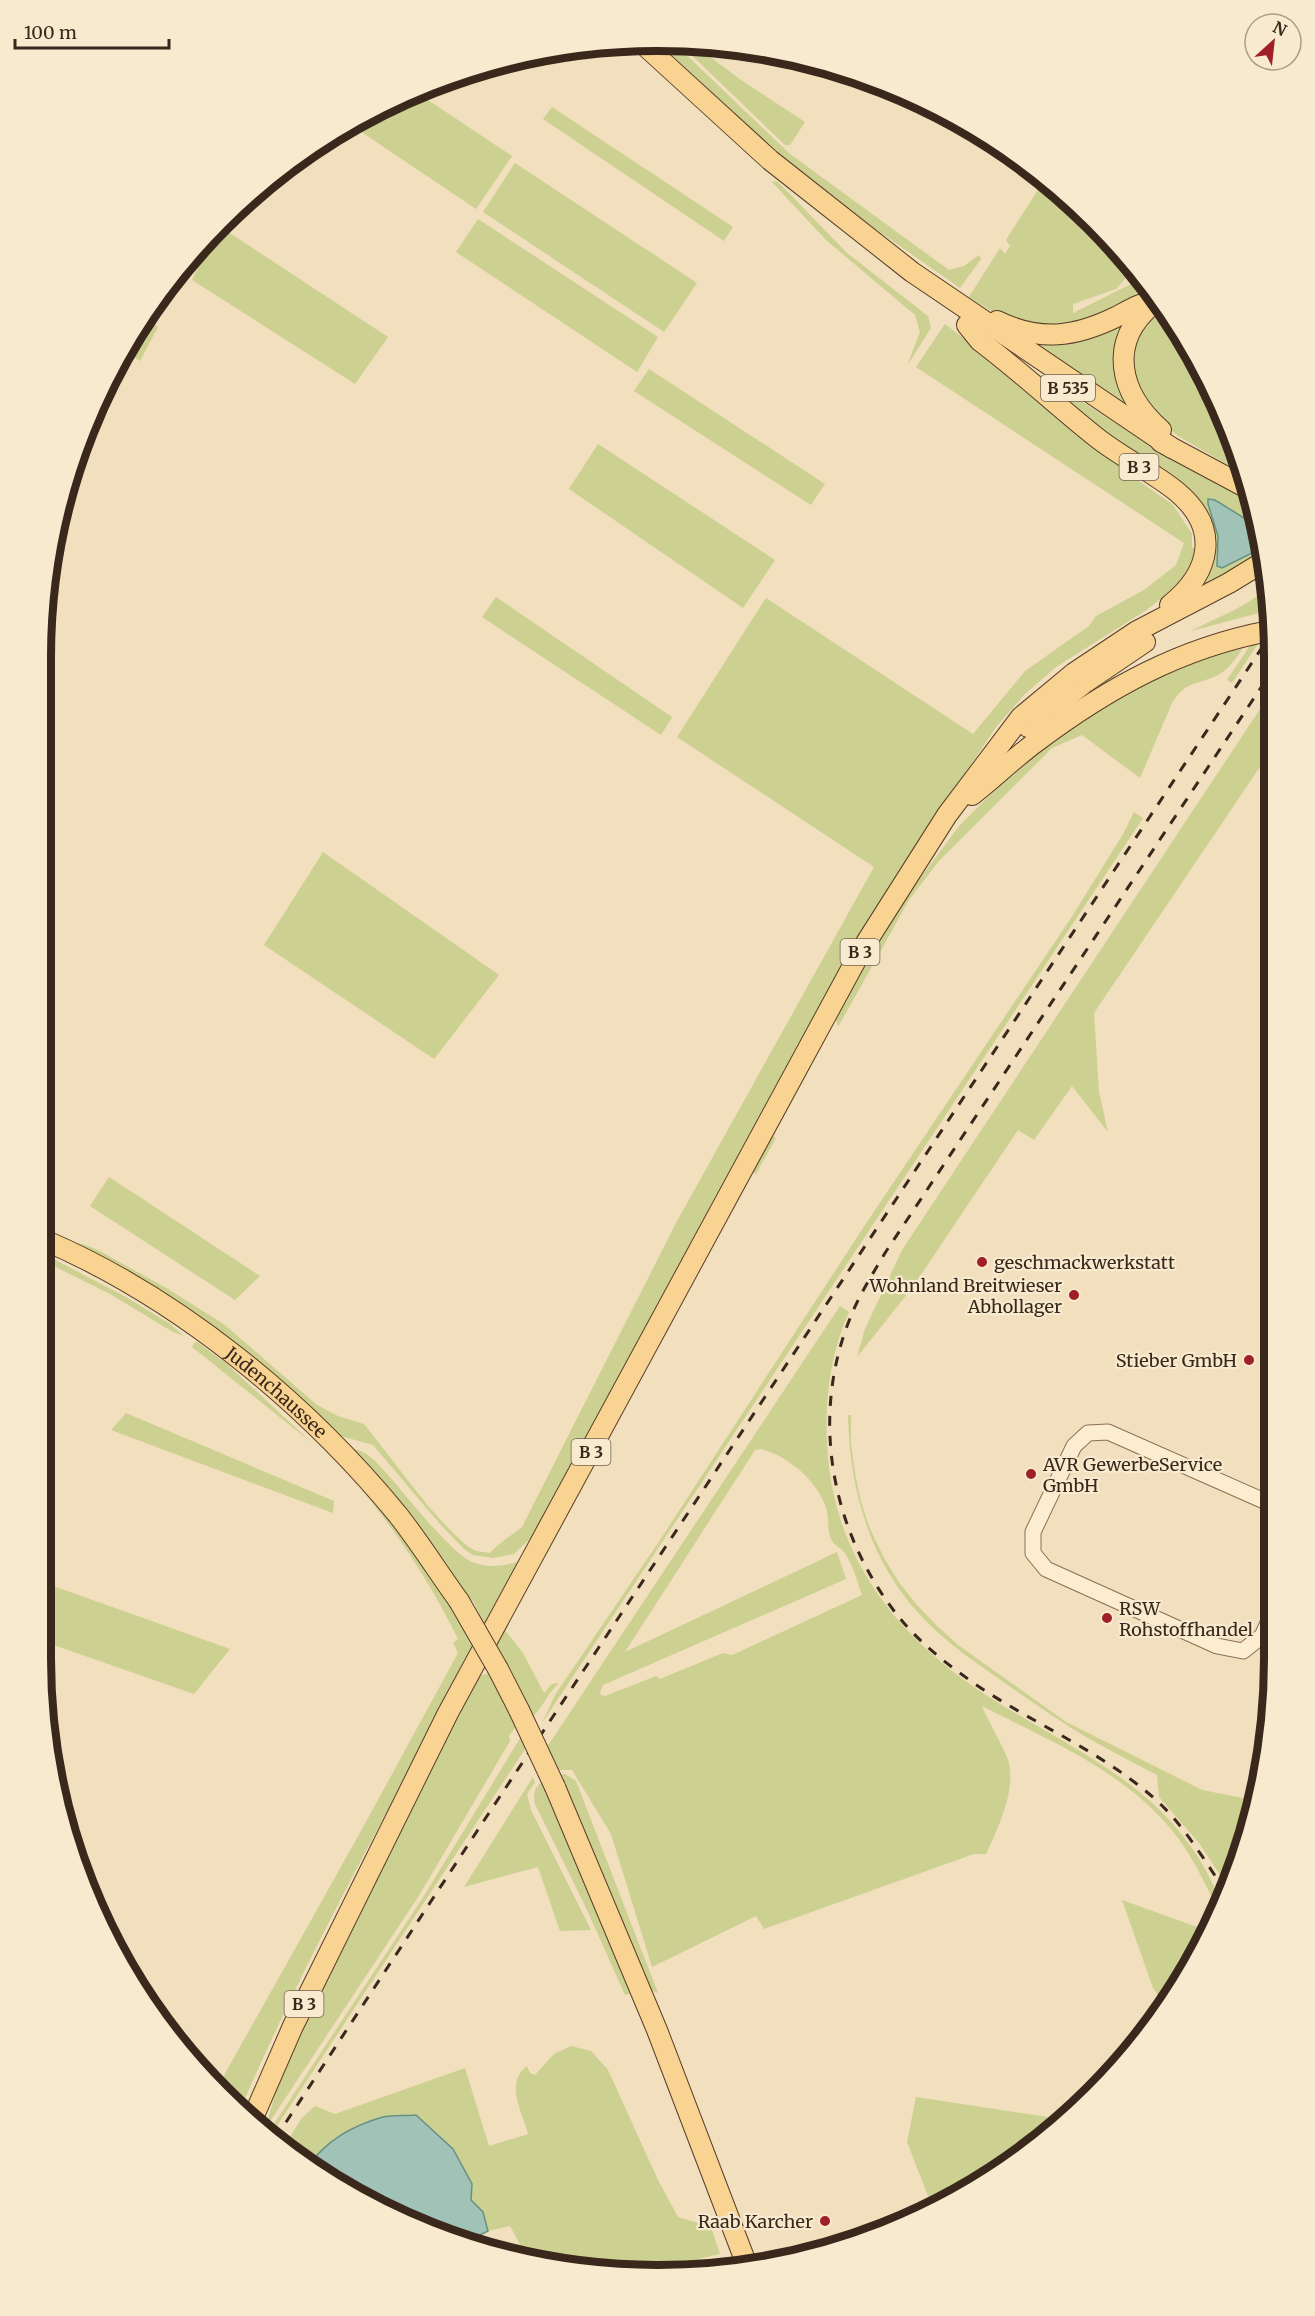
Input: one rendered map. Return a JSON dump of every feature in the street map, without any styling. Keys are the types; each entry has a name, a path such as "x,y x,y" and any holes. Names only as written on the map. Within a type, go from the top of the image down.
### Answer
{"main road":[{"name":"B 535","path":"651,51 857,244 894,274 957,308 985,316 1017,330 1054,335 1071,334 1089,329 1149,302"},
{"name":"B 535","path":"773,163 957,308 1120,420 1180,453"},
{"name":"B 3","path":"1152,307 1134,323 1127,336 1123,360 1126,376 1142,410 1180,453 1238,483"},
{"name":"B 3","path":"256,2112 293,2026 448,1713 857,958 947,815 1021,717 1046,694 1137,631 1186,593 1199,575 1205,558 1205,542 1202,527 1192,508 1176,491 1109,447 980,341 957,308"},
{"name":"B 3","path":"1137,631 1257,566"},
{"name":"B 3","path":"990,760 1056,704 1110,665 1172,627 1240,592 1259,578"},
{"name":"B 3","path":"947,815 1034,743 1098,698 1171,659 1220,643 1263,632"},
{"name":"Judenchaussee","path":"51,1244 136,1288 199,1328 290,1402 336,1446 386,1502 459,1601 498,1669 555,1787 657,2030 744,2259"}],"street":[{"path":"1264,1501 1108,1432 1089,1433 1074,1446 1033,1532 1033,1553 1046,1569 1216,1646 1243,1651 1262,1636 1264,1632"}],"green space":[{"path":"667,51 683,52 790,154 949,270 964,266 979,255 981,259 960,288 791,170"},
{"path":"688,52 705,53 805,122 790,145 785,145"},
{"path":"424,97 512,156 476,209 358,130"},
{"path":"552,107 733,227 724,241 543,119"},
{"path":"515,163 697,283 664,332 483,212"},
{"path":"771,181 778,182 847,253 928,316 931,328 907,366 920,332 915,315 826,240"},
{"path":"1040,187 1086,229 1129,276 1125,274 1125,279 1116,289 1073,304 1073,313 1134,282 1145,297 1070,329 1004,319 969,297 1000,248 1005,254 1010,246 1006,240"},
{"path":"478,219 658,337 637,372 456,252"},
{"path":"227,231 388,337 355,384 192,280 203,257"},
{"path":"1134,311 1123,333 1139,416 1018,334"},
{"path":"1156,313 1162,321 1201,389 1218,425 1234,468 1178,436 1164,424 1137,388 1130,359 1138,327"},
{"path":"152,323 158,327 140,361 131,355"},
{"path":"945,324 1011,375 1122,469 1173,505 1192,534 1192,547 1195,549 1189,571 1175,588 1145,611 1056,667 1025,694 996,727 894,882 533,1536 514,1554 493,1558 473,1555 440,1524 373,1445 337,1435 234,1342 175,1301 72,1242 98,1250 168,1289 225,1325 317,1405 338,1416 364,1424 428,1506 467,1546 476,1551 490,1553 522,1527 676,1223 874,867 677,737 766,598 973,734 1025,671 1089,626 1096,616 1144,590 1176,565 1184,543 916,367"},
{"path":"1019,361 1134,434 1241,496 1256,560 1191,592 1211,537 1113,441"},
{"path":"649,369 825,484 811,505 634,391"},
{"path":"598,444 775,560 743,608 569,489"},
{"path":"1261,593 1262,612 1191,631 1242,606"},
{"path":"496,597 672,717 661,735 482,617"},
{"path":"1263,626 1263,635 1232,683 1227,680"},
{"path":"1245,645 1225,670 1216,676 1187,687 1177,696 1140,778 1082,735 1052,748 938,862 909,900 838,1027 835,1015 869,954 905,898 960,825 1013,772 1039,750 1103,706 1174,667"},
{"path":"1264,703 1264,761 1094,1013 1099,1092 1108,1132 1072,1086 1034,1140 1018,1130 912,1288 857,1357 865,1329 902,1250"},
{"path":"1134,812 1143,818 542,1723 555,1695 1073,915"},
{"path":"323,852 499,975 434,1059 264,945"},
{"path":"771,1135 776,1138 756,1174 750,1171"},
{"path":"109,1177 260,1276 235,1300 90,1206"},
{"path":"62,1253 138,1293 181,1319 223,1349 298,1415 365,1486 395,1525 454,1607 452,1610 474,1649 323,1935 244,2101 222,2079 458,1653 453,1643 458,1639 434,1594 377,1509 344,1468 272,1394 233,1361 177,1320 114,1283 65,1258"},
{"path":"51,1258 126,1297 170,1324 184,1336 173,1332 110,1294 51,1264"},
{"path":"840,1306 849,1312 831,1369 828,1388 827,1447 836,1504 847,1539 863,1571 882,1600 905,1628 959,1676 989,1697 1093,1759 1124,1780 1153,1804 1180,1832 1202,1864 1217,1894 1213,1901 1181,1843 1159,1816 1134,1793 1106,1772 1076,1754 982,1706 1005,1753 1010,1771 1005,1808 986,1854 974,1854 764,1929 756,1916 652,1967 611,1834 572,1770 557,1770 547,1747","holes":["761,1449 782,1458 802,1472 818,1490 827,1511 831,1539 847,1557 862,1595 732,1655 723,1653 660,1679 656,1676 605,1696 601,1695 603,1685 846,1579 837,1552 625,1652 755,1450"]},
{"path":"197,1342 227,1364 312,1443 192,1347"},
{"path":"126,1413 334,1501 333,1513 111,1430"},
{"path":"848,1415 851,1415 851,1444 855,1473 870,1529 898,1581 916,1604 958,1645 1066,1722 1202,1790 1247,1799 1223,1879 1199,1843 1159,1797 1157,1775 1083,1735 1028,1699 949,1642 912,1606 894,1582 868,1530 860,1503 850,1445"},
{"path":"351,1448 367,1454 376,1462 440,1535 472,1562 491,1566 522,1560 486,1628 474,1602 464,1593"},
{"path":"51,1585 230,1649 194,1694 51,1644"},
{"path":"504,1629 523,1653 544,1693 552,1684 559,1683 532,1717 496,1645"},
{"path":"490,1673 517,1725 509,1736 510,1741 420,1894 269,2123 267,2122 277,2088 338,1944 479,1676"},
{"path":"522,1735 527,1746 275,2129 272,2126 424,1896"},
{"path":"565,1774 576,1781 658,1993 650,1990 559,1775"},
{"path":"533,1777 535,1782 527,1794 531,1810 591,1930 560,1931 538,1867 464,1887"},
{"path":"543,1781 633,1993 625,1995 588,1912 535,1804 535,1791"},
{"path":"1122,1900 1200,1928 1183,1962 1160,1998 1153,1988"},
{"path":"571,2046 591,2051 608,2070 658,2180 678,2217 711,2227 720,2254 673,2265 658,2265 578,2260 523,2249 510,2226 488,2231 483,2212 471,2200 313,2158 288,2140 302,2118 315,2106 335,2114 465,2068 489,2146 528,2134 517,2099 517,2081 520,2073 527,2066 530,2073 535,2075 554,2054"},
{"path":"916,2097 1053,2118 1027,2140 994,2163 939,2195 928,2196 907,2142"}],"water":[{"path":"1208,499 1215,500 1248,520 1254,552 1222,568 1217,566 1218,536"},
{"path":"416,2115 453,2149 472,2184 471,2200 483,2212 488,2231 476,2237 425,2219 354,2184 314,2158 341,2135 383,2117"}],"railway":[{"path":"279,2132 1264,645"},
{"path":"1221,1884 1184,1831 1155,1799 1111,1765 968,1679 931,1650 898,1616 875,1584 857,1549 843,1512 834,1474 830,1436 831,1397 837,1359 849,1321 885,1253 1264,683"}],"place":[{"name":"geschmackwerkstatt","path":"982,1262"},
{"name":"Wohnland Breitwieser Abhollager","path":"1074,1295"},
{"name":"Stieber GmbH","path":"1249,1360"},
{"name":"AVR GewerbeService GmbH","path":"1031,1474"},
{"name":"RSW Rohstoffhandel","path":"1107,1618"},
{"name":"Raab Karcher","path":"825,2221"}]}
